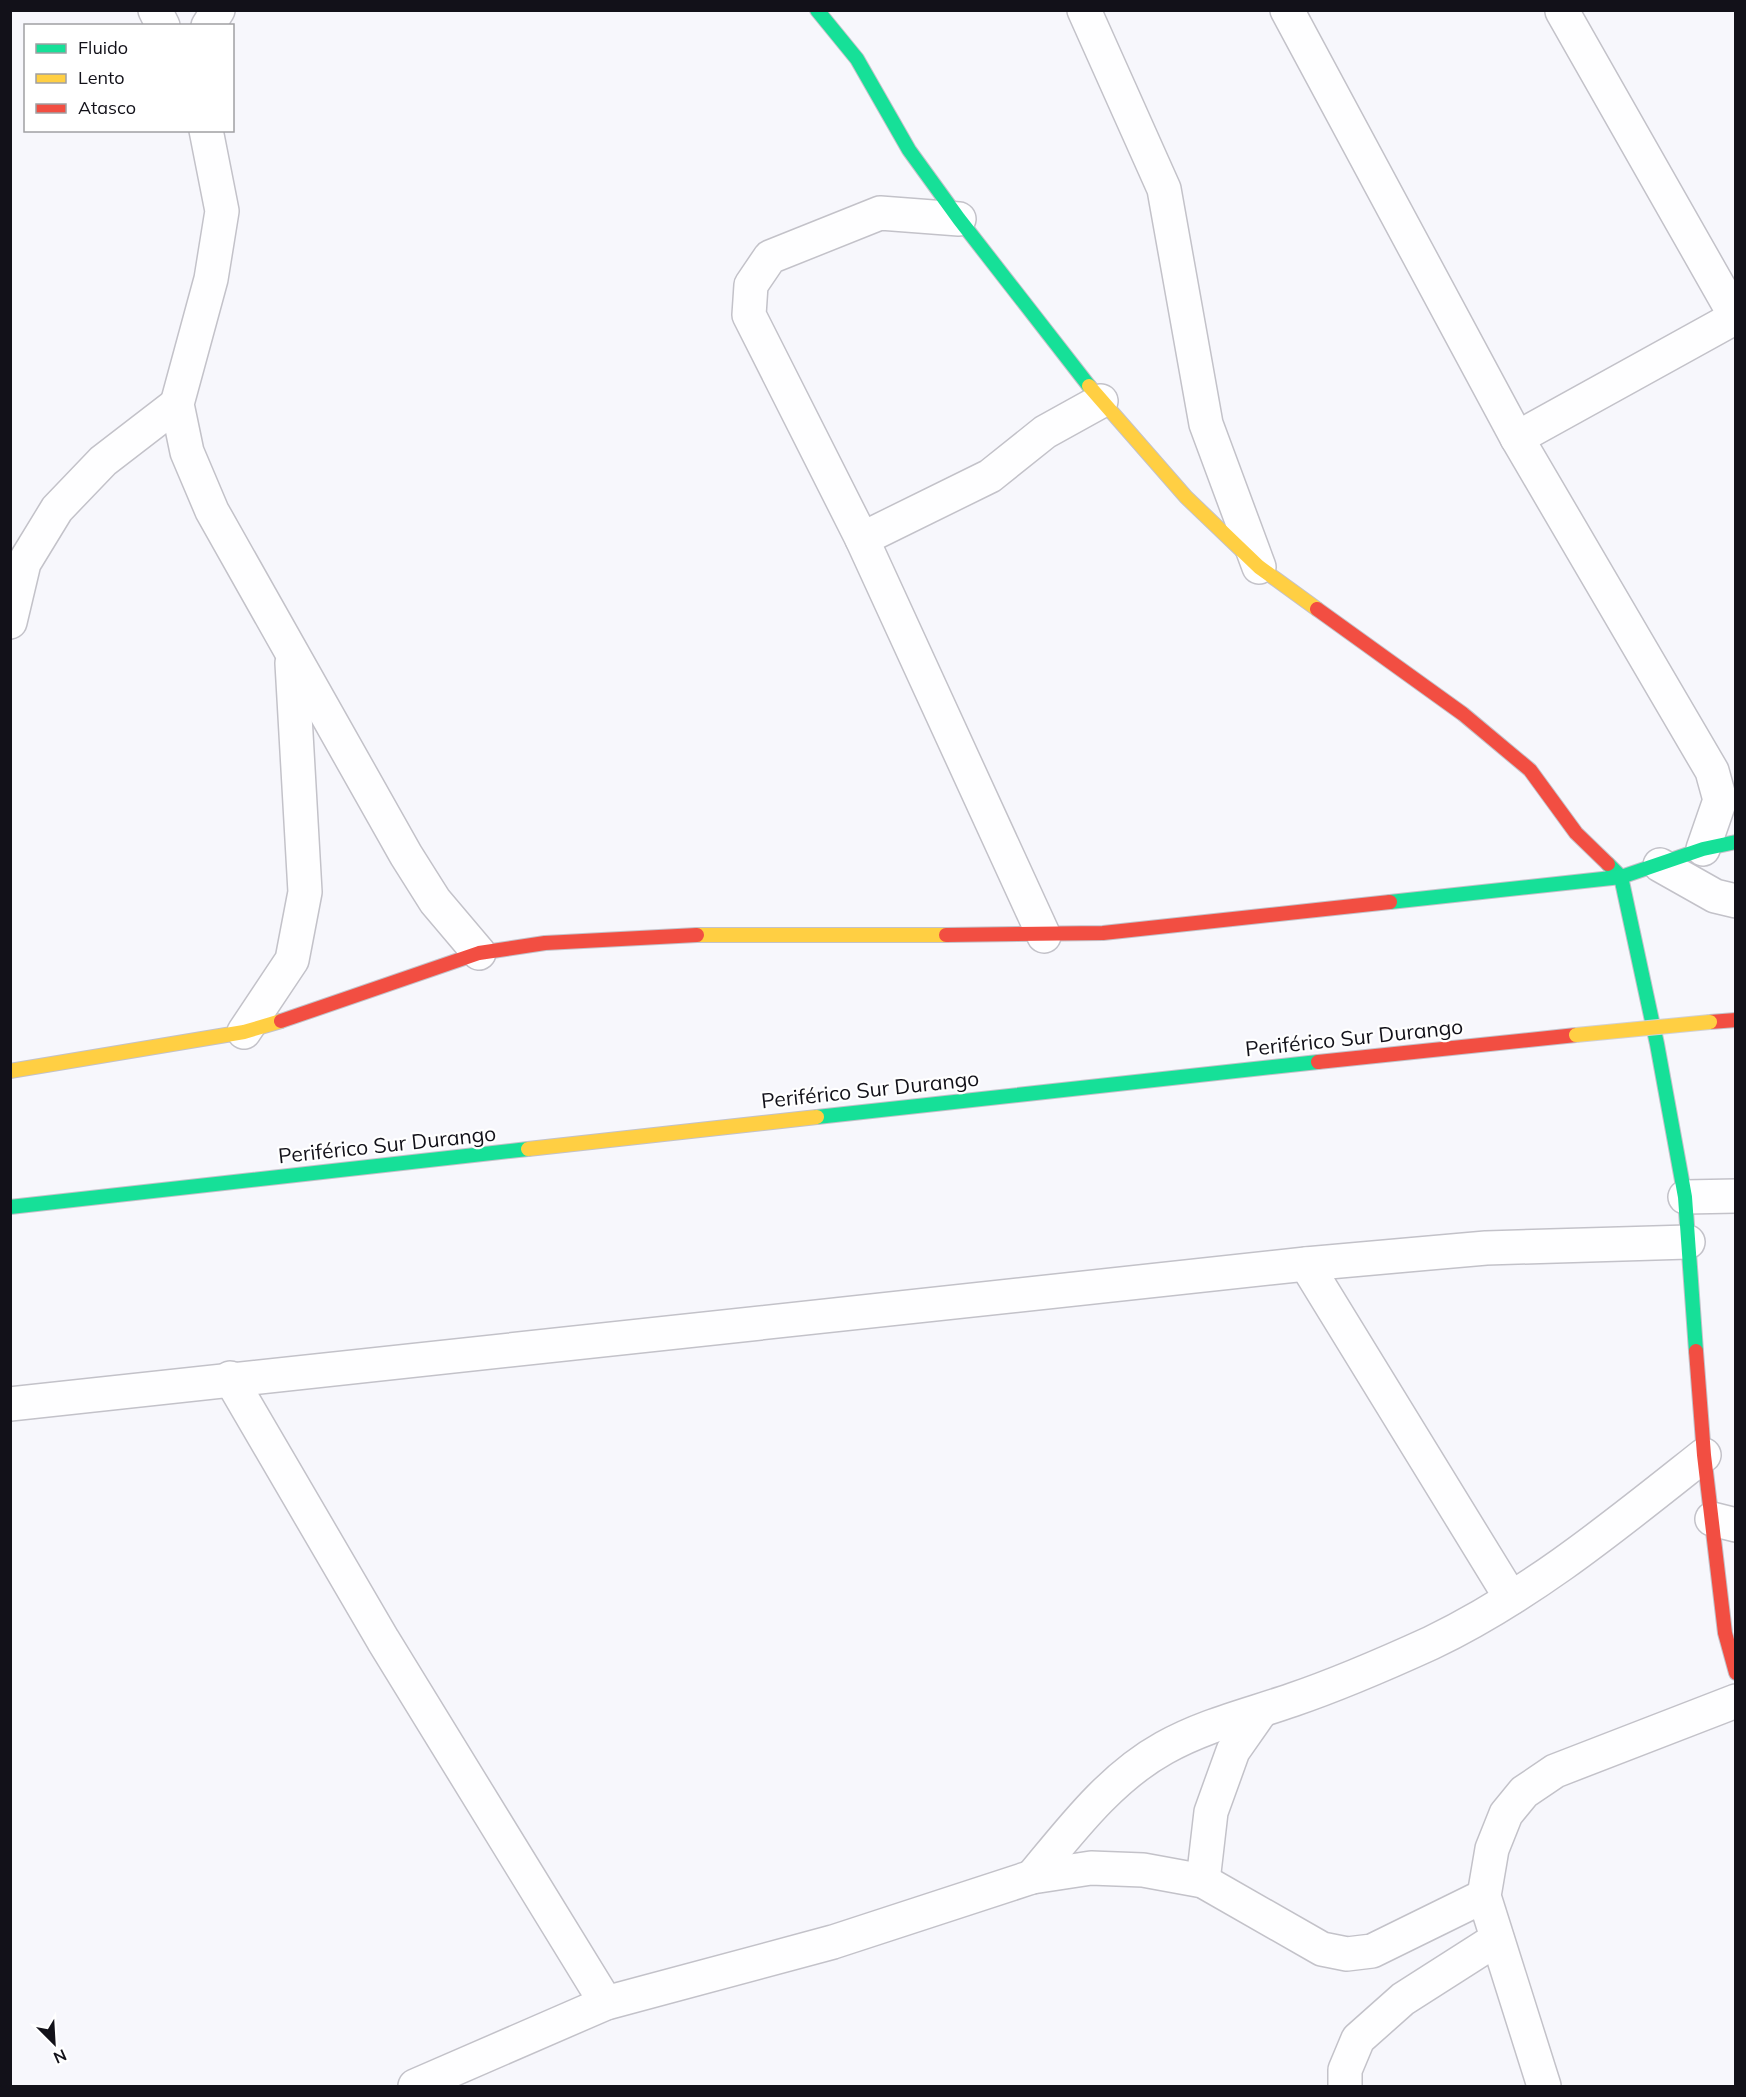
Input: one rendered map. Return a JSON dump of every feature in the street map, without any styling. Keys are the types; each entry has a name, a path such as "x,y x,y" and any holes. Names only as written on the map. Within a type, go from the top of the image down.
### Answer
{"main road":[{"path":"817,10 857,59 909,150 959,219 1101,401 1186,497 1258,567 1463,714 1530,770 1576,833 1621,877 1657,1044 1685,1197 1704,1455 1724,1522 1725,1633 1736,1673"},
{"path":"10,1071 244,1032 309,1013 479,953 545,944 641,936 731,934 815,937 981,933 1044,936 1115,932 1621,877 1703,849 1736,842"},
{"name":"Periférico Sur Durango","path":"10,1208 1206,1072 1736,1020"}],"street":[{"path":"155,10 162,24"},
{"path":"209,24 218,10"},
{"path":"1084,10 1164,189 1206,424 1258,567"},
{"path":"1287,10 1517,438 1712,771 1720,800 1703,849"},
{"path":"1517,438 1736,317 1562,11"},
{"path":"206,132 222,211 211,279 177,404 187,452 212,511 292,656 435,902 479,953"},
{"path":"959,219 880,213 770,257 751,285 749,315 862,539 1044,936"},
{"path":"862,539 990,476 1045,432 1101,401"},
{"path":"10,622 24,563 57,509 103,461 177,404"},
{"path":"244,1032 292,960 305,892 292,656"},
{"path":"1660,865 1715,897 1736,901"},
{"path":"1685,1197 1736,1196"},
{"path":"10,1404 230,1378 1306,1264 1486,1248 1688,1242"},
{"path":"1306,1264 1511,1598"},
{"path":"230,1378 383,1640 606,2003"},
{"path":"1032,1877 1086,1812 1129,1773 1163,1748 1213,1725 1357,1676 1433,1642 1511,1598 1593,1543 1704,1455"},
{"path":"1544,2086 1484,1896 1491,1849 1506,1814 1524,1792 1555,1771 1583,1758 1736,1701"},
{"path":"1203,1881 1211,1812 1233,1751 1261,1710"},
{"path":"415,2086 606,2003 833,1942 1032,1877 1091,1868 1143,1870 1203,1881 1322,1949 1347,1954 1372,1951 1484,1896"},
{"path":"1345,2086 1345,2070 1358,2039 1403,1998 1497,1939"}],"traffic: fast":[{"path":"817,10 857,59 909,150 959,219 1089,386"},
{"path":"1390,902 1621,877 1703,849 1736,842"},
{"path":"1608,864 1621,877 1657,1044 1685,1197 1696,1351"},
{"path":"817,1117 1318,1062"},
{"path":"10,1207 528,1149"}],"traffic: slow":[{"path":"1089,386 1186,497 1259,567 1317,609"},
{"path":"697,935 946,935"},
{"path":"10,1071 244,1032 281,1021"},
{"path":"1576,1035 1710,1022"},
{"path":"528,1149 817,1117"}],"traffic: jam":[{"path":"1317,609 1463,714 1530,770 1576,833 1608,864"},
{"path":"946,935 1103,933 1390,902"},
{"path":"281,1021 479,953 545,943 697,935"},
{"path":"1710,1022 1736,1020"},
{"path":"1318,1062 1576,1035"},
{"path":"1696,1351 1704,1455 1725,1633 1736,1673"}]}
